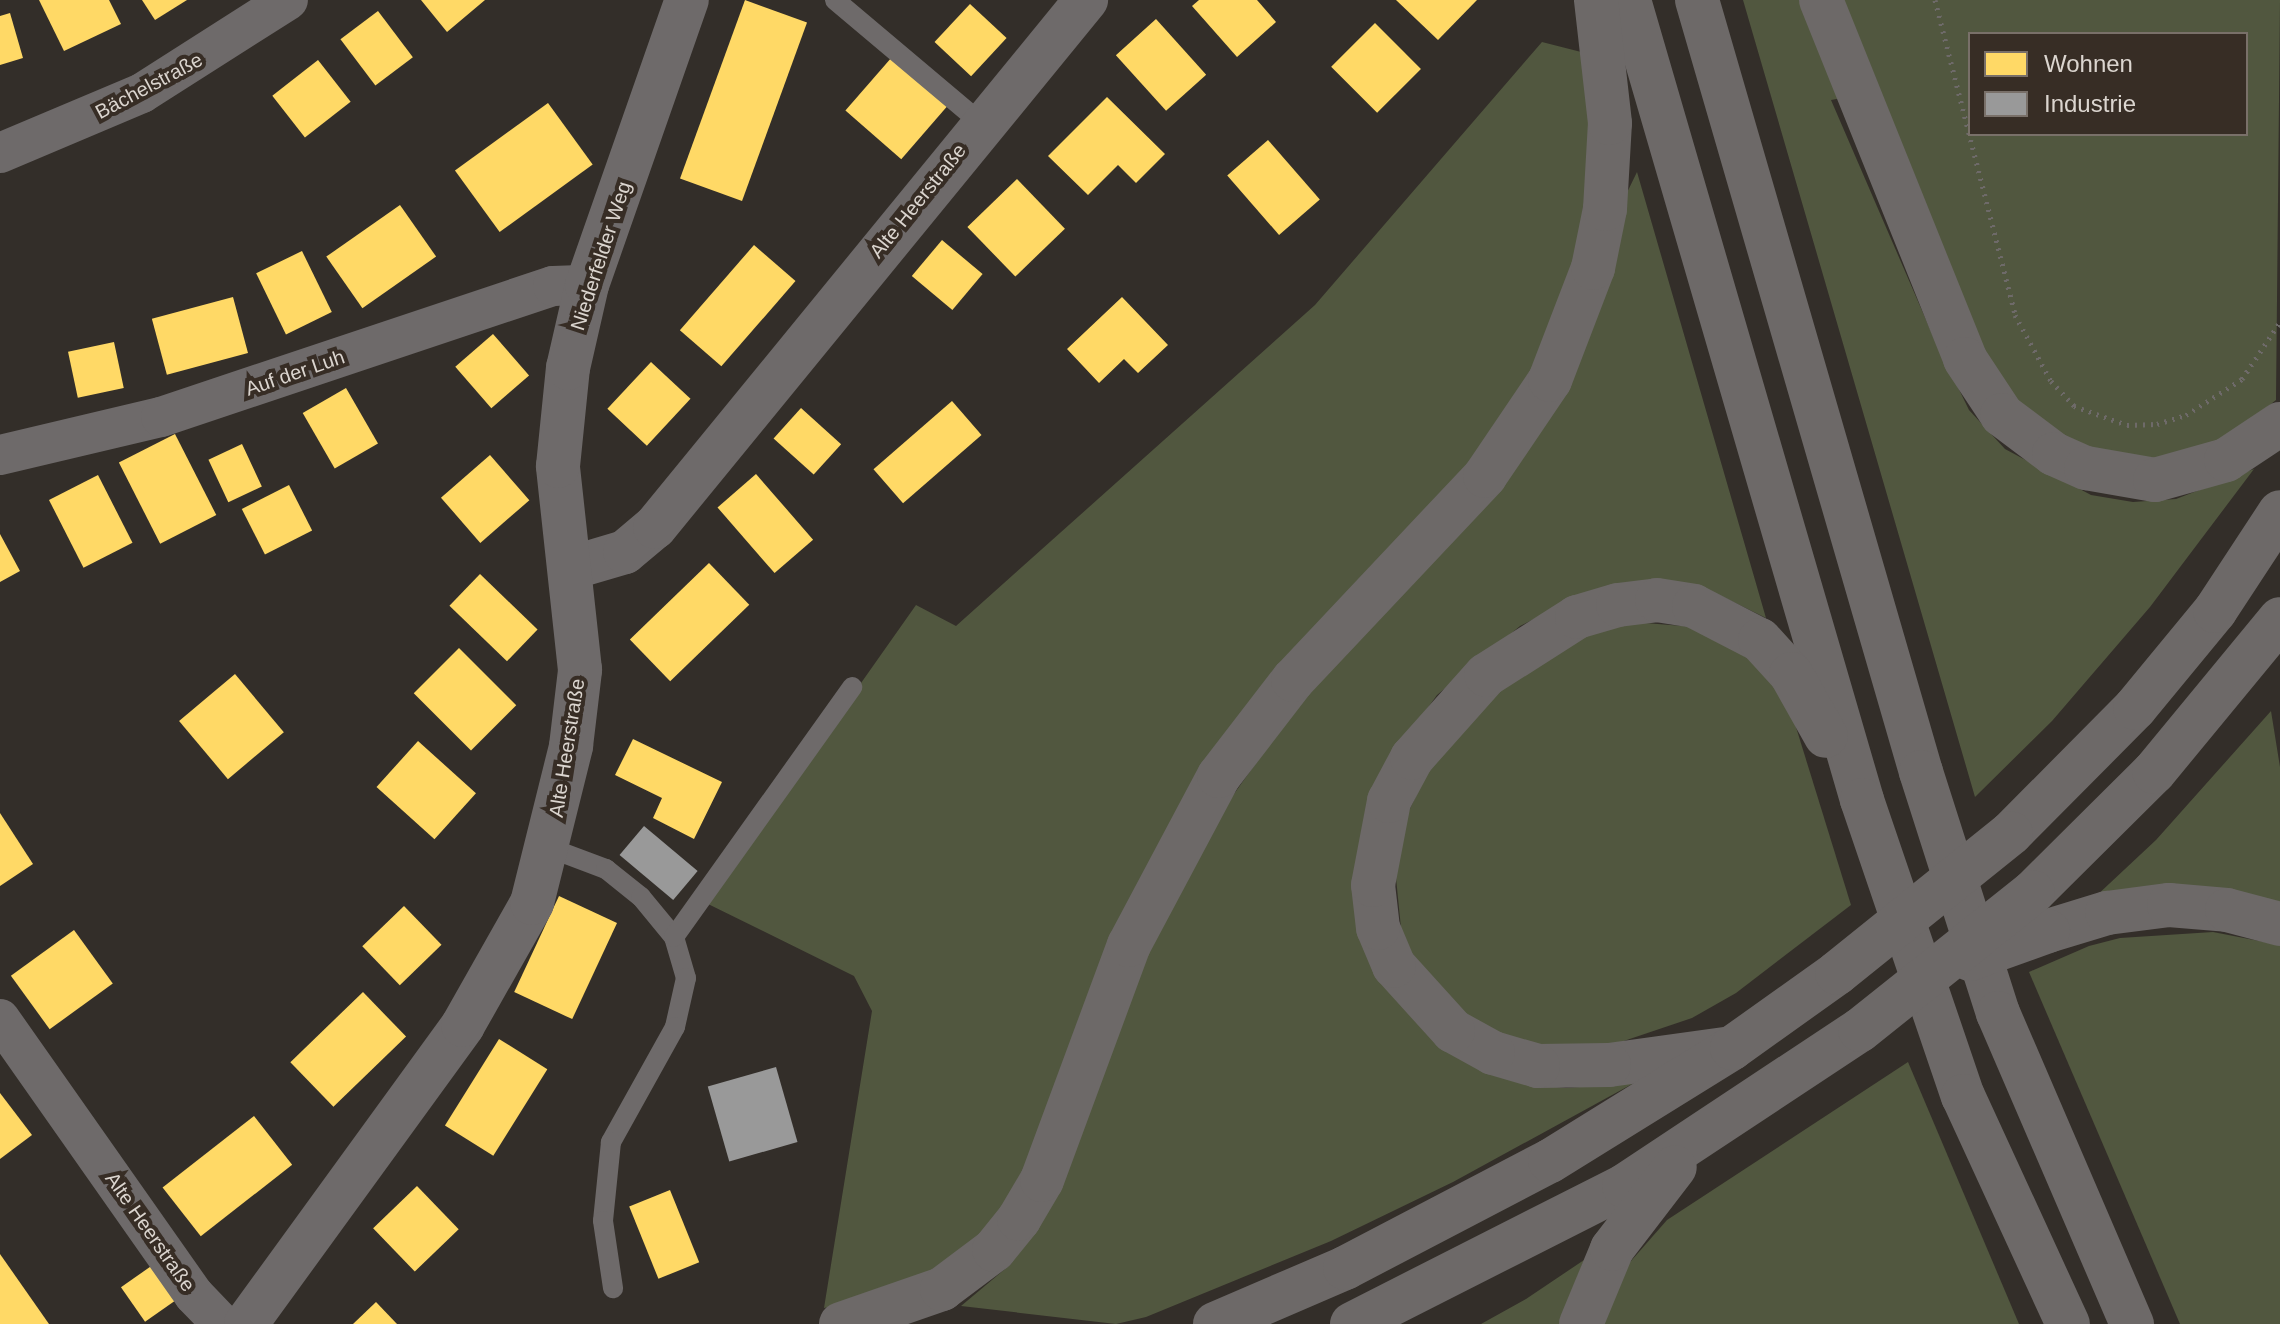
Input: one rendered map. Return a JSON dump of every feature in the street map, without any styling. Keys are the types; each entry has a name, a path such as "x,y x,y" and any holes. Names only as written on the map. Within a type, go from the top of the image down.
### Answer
{"highway":[{"path":"841,1324 942,1289 994,1250 1019,1219 1042,1180 1129,945 1219,776 1293,680 1485,476 1550,380 1593,268 1605,209 1610,123 1596,0"},
{"path":"1629,0 1862,800 1963,1096 2036,1324"},
{"path":"1697,0 1921,772 1998,1013 2132,1324"},
{"path":"1821,0 1965,359 2002,415 2040,446 2086,468 2155,480 2226,460 2280,424"},
{"path":"1215,1324 1293,1292 1537,1169 1732,1048 1837,973 2011,833 2135,708 2215,611 2280,512"},
{"path":"1732,1048 1609,1065 1538,1066 1493,1053 1453,1031 1394,966 1378,928 1373,885 1378,841 1389,801 1412,758 1486,675 1532,642 1577,617 1657,600 1694,606 1760,640 1791,674 1862,800"},
{"path":"1352,1324 1545,1230 1693,1144 1942,970 2041,911 2280,619"},
{"path":"2041,911 2107,913 2169,905 2227,910 2280,924"},
{"path":"1963,1096 2068,1324"},
{"path":"1581,1324 1612,1249 1693,1144"},
{"path":"2106,1268 2140,1324"}],"street":[{"name":"Bächelstraße","path":"0,153 142,93 288,0"},
{"name":"Niederfelder Weg","path":"571,568 560,497 560,439 572,342 587,285 687,0"},
{"name":"Alte Heerstraße","path":"246,1324 486,990 532,903 550,848 577,707 579,634 571,568 625,552 655,527 981,123 1086,0"},
{"name":"Auf der Luh","path":"0,455 161,417 553,286 587,285"},
{"name":"Alte Heerstraße","path":"0,1019 194,1295 222,1324"}],"lane":[{"path":"835,0 981,123"},
{"path":"674,937 852,687"},
{"path":"550,848 584,858 623,880 674,937 686,978 684,1001 675,1027 623,1116 607,1166 603,1221 613,1288"}],"path":[{"path":"1935,0 1968,130"},
{"path":"1970,136 2015,315 2051,381 2074,406 2127,425 2157,424 2186,415 2242,379 2280,322"}],"green space":[{"path":"1743,0 1799,0 1842,98 1831,100 1933,336 1969,410 2005,449 2091,495 2133,502 2176,499 2254,469 2150,607 2052,721 1975,797"},
{"path":"1841,0 2280,0 2276,400 2223,442 2163,462 2094,454 2027,419 1989,370"},
{"path":"1542,42 1589,54 1589,170 1578,249 1547,340 1505,420 1444,508 1253,702 1025,1179 968,1253 881,1294 824,1308 872,1011 854,976 706,903 916,605 956,626 1315,305"},
{"path":"1637,172 1766,618 1701,586 1570,601 1520,626 1437,695 1382,771 1360,909 1527,1084 1566,1088 1634,1083 1453,1182 1331,1241 1146,1317 1116,1324 961,1306 1011,1264 1147,949 1214,822 1306,693 1464,527"},
{"path":"1633,622 1695,627 1751,653 1787,698 1851,905 1736,993 1692,1018 1603,1048 1510,1043 1435,993 1402,938 1395,868 1399,831 1435,757 1486,700 1583,637"},
{"path":"2271,711 2280,767 2280,909 2094,898 2156,840"},
{"path":"2213,932 2280,945 2280,1324 2180,1324 2029,972 2089,946 2120,938"},
{"path":"1908,1062 2019,1324 1600,1324 1624,1269 1667,1220"},
{"path":"1584,1260 1559,1324 1481,1324 1526,1299"}],"building: Wohnen":[{"path":"39,0 109,0 121,24 64,51"},
{"path":"142,0 187,0 155,20"},
{"path":"421,0 485,0 447,32"},
{"path":"745,0 807,23 742,201 680,179"},
{"path":"1199,0 1257,0 1276,22 1237,57 1192,6"},
{"path":"1396,0 1477,0 1438,40"},
{"path":"970,4 1007,38 971,76 935,42"},
{"path":"378,11 413,57 375,86 340,39"},
{"path":"10,13 23,58 0,65 0,16"},
{"path":"1156,19 1206,75 1166,111 1116,55"},
{"path":"1375,23 1421,69 1377,113 1331,67"},
{"path":"892,57 948,106 901,159 845,111"},
{"path":"318,60 351,102 305,137 272,96"},
{"path":"1107,97 1165,154 1136,183 1118,165 1088,195 1048,156"},
{"path":"548,103 593,164 500,232 455,171"},
{"path":"1268,140 1320,200 1279,235 1227,175"},
{"path":"1017,179 1065,229 1015,277 967,227"},
{"path":"400,205 436,257 362,308 326,257"},
{"path":"942,240 983,274 952,310 912,276"},
{"path":"754,245 796,281 721,366 680,330"},
{"path":"302,251 332,312 286,334 256,273"},
{"path":"233,297 248,353 167,375 152,319"},
{"path":"1122,297 1168,345 1138,373 1124,359 1099,383 1067,349"},
{"path":"493,334 529,376 491,408 455,367"},
{"path":"114,342 124,388 78,398 68,352"},
{"path":"651,362 690,399 647,446 607,409"},
{"path":"346,388 378,443 335,468 303,413"},
{"path":"952,401 982,435 903,503 874,469"},
{"path":"801,408 841,444 814,475 774,438"},
{"path":"175,434 216,515 160,544 119,463"},
{"path":"242,444 262,487 228,502 208,460"},
{"path":"490,455 529,500 480,543 441,498"},
{"path":"756,474 813,540 775,573 718,507"},
{"path":"98,475 133,543 83,568 49,500"},
{"path":"289,485 312,530 265,555 242,509"},
{"path":"0,534 20,571 0,582"},
{"path":"709,563 749,605 670,681 630,639"},
{"path":"480,574 538,630 507,661 449,606"},
{"path":"459,648 516,705 471,751 414,693"},
{"path":"235,674 284,732 228,779 179,721"},
{"path":"633,739 722,782 694,839 653,818 662,798 615,775"},
{"path":"418,741 476,793 434,839 377,787"},
{"path":"0,813 33,864 0,886"},
{"path":"559,896 617,923 572,1019 514,992"},
{"path":"404,906 442,945 400,985 362,946"},
{"path":"74,930 113,983 50,1029 11,976"},
{"path":"363,992 406,1037 333,1107 290,1062"},
{"path":"499,1039 547,1069 493,1156 445,1126"},
{"path":"0,1093 32,1135 0,1159"},
{"path":"254,1116 292,1165 201,1236 163,1187"},
{"path":"417,1186 459,1229 415,1272 373,1228"},
{"path":"670,1190 699,1262 658,1279 629,1206"},
{"path":"0,1254 49,1324 0,1324"},
{"path":"157,1262 181,1296 145,1322 121,1287"},
{"path":"376,1302 397,1324 353,1324"}],"building: Industrie":[{"path":"644,826 698,871 673,900 620,855"},
{"path":"776,1067 797,1142 729,1162 708,1087"}]}
